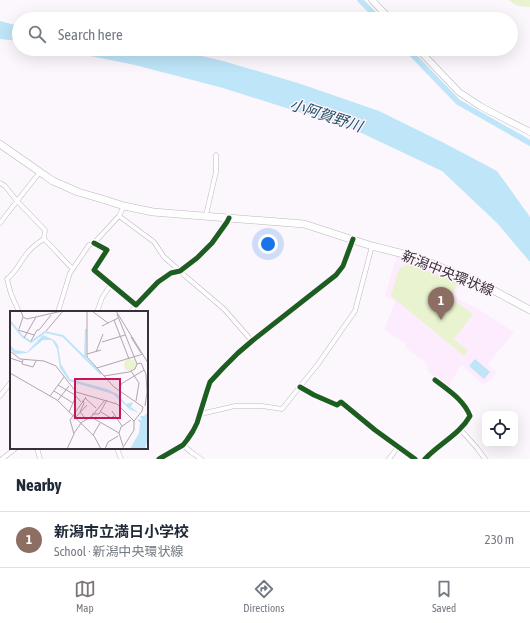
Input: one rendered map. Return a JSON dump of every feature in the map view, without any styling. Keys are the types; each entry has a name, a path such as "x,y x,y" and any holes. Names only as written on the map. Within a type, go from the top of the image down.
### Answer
{"main road":[{"path":"372,0 383,12"},
{"path":"425,56 459,92 480,106 530,132"},
{"name":"新潟中央環状線","path":"0,144 40,172 78,192 124,206 152,212 206,215 304,224 372,246 419,258 493,290 530,310"}],"street":[{"path":"206,215 216,172 216,155"},
{"path":"0,223 40,172"},
{"path":"0,183 5,186 17,201 45,230 44,239"},
{"path":"58,311 70,273 89,245 94,242 118,216 124,206"},
{"path":"118,216 154,242 164,257 224,309 252,340"},
{"path":"132,311 158,282 171,273 180,271 197,258 212,243 227,222 228,218"},
{"path":"44,239 73,269"},
{"path":"20,311 11,294 7,279 13,275 25,255 39,241 44,239"},
{"path":"159,459 182,445 193,431 210,382 238,352 252,340 336,275 343,266 353,239"},
{"path":"94,242 107,250 94,270 136,305"},
{"path":"200,413 235,406 262,406 282,409 318,364 355,311 372,246"},
{"path":"97,311 102,298 111,284"},
{"path":"425,459 460,429 467,422 470,416 462,402 435,380"},
{"path":"0,396 10,383"},
{"path":"300,387 314,395 337,404 341,402 415,459"},
{"path":"460,429 485,459"},
{"path":"182,445 201,459"},
{"path":"388,459 398,447"},
{"path":"2,459 15,449"},
{"path":"37,449 40,459"},
{"path":"117,449 122,459"}],"shaded area":[{"path":"397,255 431,265 462,279 454,297 478,309 514,332 488,364 497,373 484,385 461,365 449,386 428,372 427,364 407,349 405,343 384,330 395,301 385,296"}],"green space":[{"path":"508,0 530,0 530,7 518,6"},
{"path":"408,264 458,282 451,298 473,314 454,339 468,351 464,356 391,296 399,269"}],"water":[{"path":"0,21 12,24 12,40 0,39"},
{"name":"小阿賀野川","path":"91,56 202,56 223,61 298,83 379,111 444,143 497,171 530,217 530,262 498,224 442,171 353,129 223,88 135,65"},
{"path":"475,359 490,372 484,379 469,366"}],"waterway":[{"path":"360,0 372,12"},
{"path":"414,56 458,102 530,143"}],"cycle path":[{"path":"94,243 107,250 94,270 136,305 158,282 171,273 180,271 197,258 212,243 229,218"},
{"path":"159,459 183,445 193,431 210,382 252,341 336,275 343,266 353,239"},
{"path":"425,459 455,434 470,416 460,400 435,380"},
{"path":"300,387 337,405 341,402 375,430 415,459"}],"place":[{"name":"新潟市立満日小学校","path":"441,320"}]}
